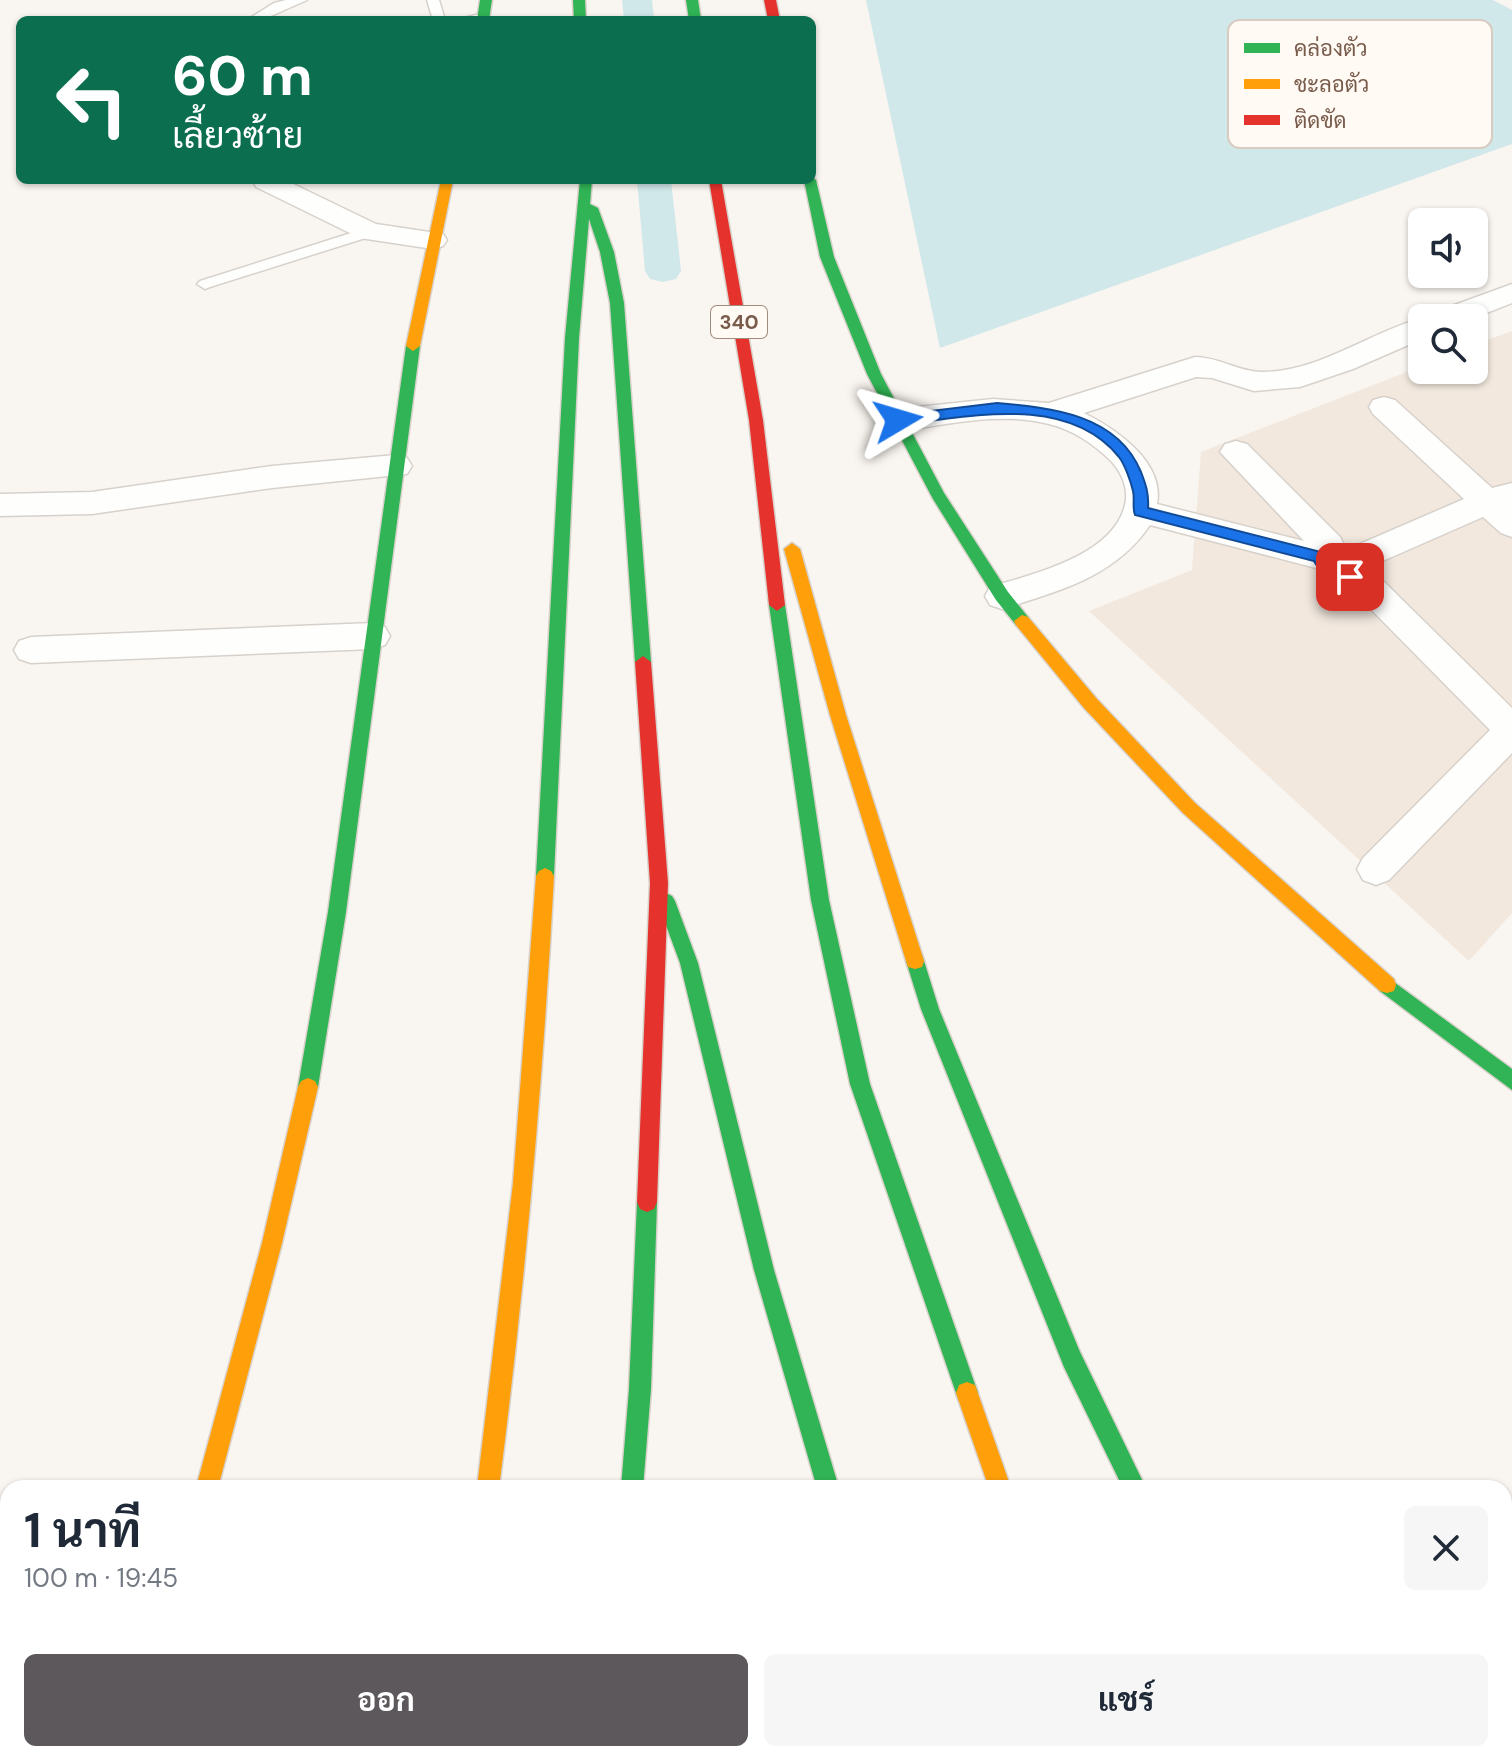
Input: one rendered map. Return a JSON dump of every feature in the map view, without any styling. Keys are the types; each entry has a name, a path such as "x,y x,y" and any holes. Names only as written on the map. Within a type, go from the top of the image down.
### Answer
{"main road":[{"path":"209,1480 272,1243 312,1071 339,897 413,344 446,184"},
{"name":"340","path":"716,184 756,420"},
{"path":"811,184 832,272 874,374 938,495 1002,596 1090,703 1189,808 1390,988 1512,1081"},
{"path":"586,185 607,252 617,303 659,883 640,1389 633,1480"},
{"path":"489,1480 504,1372 534,1076 567,484 572,338 586,185"},
{"path":"756,420 799,768 820,900 860,1084 997,1480"},
{"path":"756,420 838,715 930,1009 1072,1359 1131,1480"},
{"path":"659,883 689,963 764,1270 826,1480"}],"street":[{"path":"272,184 370,232 433,240"},
{"path":"1484,304 1512,293"},
{"path":"1051,413 1195,367 1211,366 1257,382 1293,379 1408,334"},
{"path":"1384,407 1500,497 1512,525"},
{"path":"898,420 997,408 1051,413 1098,430 1127,456 1142,493 1140,511 1125,538 1097,561 1068,575 1002,596"},
{"path":"1236,452 1324,551"},
{"path":"0,505 92,503 272,477 396,466"},
{"path":"1362,566 1500,497"},
{"path":"1140,511 1324,551 1348,544 1362,566 1512,730 1376,869"},
{"path":"31,650 373,636"}],"lane":[{"path":"260,16 278,6 301,0"},
{"path":"205,284 370,232"}],"shaded area":[{"path":"1512,331 1512,913 1469,961 1089,611 1192,570 1201,452 1408,371 1408,384 1488,384 1488,340"}],"water":[{"path":"866,0 1493,0 1512,10 1512,144 940,348"}],"waterway":[{"path":"637,0 639,16"},
{"path":"654,184 663,271"}],"traffic: fast":[{"path":"484,16 486,0"},
{"path":"579,0 580,16"},
{"path":"692,0 694,16"},
{"path":"545,876 572,338 586,184"},
{"path":"811,184 827,257 874,374 938,495 1002,596 1022,621"},
{"path":"592,208 607,252 617,303 643,662"},
{"path":"308,1087 337,912 413,346"},
{"path":"777,605 820,900 860,1084 967,1393"},
{"path":"666,901 689,963 764,1270 826,1480"},
{"path":"915,961 930,1009 1072,1359 1131,1480"},
{"path":"1387,985 1512,1081"},
{"path":"633,1480 640,1389 647,1202"}],"traffic: slow":[{"path":"413,346 446,184"},
{"path":"792,549 838,715 915,961"},
{"path":"1022,621 1090,703 1189,808 1387,985"},
{"path":"489,1480 523,1183 545,876"},
{"path":"209,1480 272,1243 308,1087"},
{"path":"967,1393 997,1480"}],"traffic: jam":[{"path":"770,0 773,16"},
{"path":"716,184 756,420 777,605"},
{"path":"643,662 659,883 647,1202"}],"route":[{"path":"898,420 997,408 1051,413 1075,421 1098,430 1127,456 1142,493 1140,511 1320,557 1322,565 1329,572 1350,577"}]}
